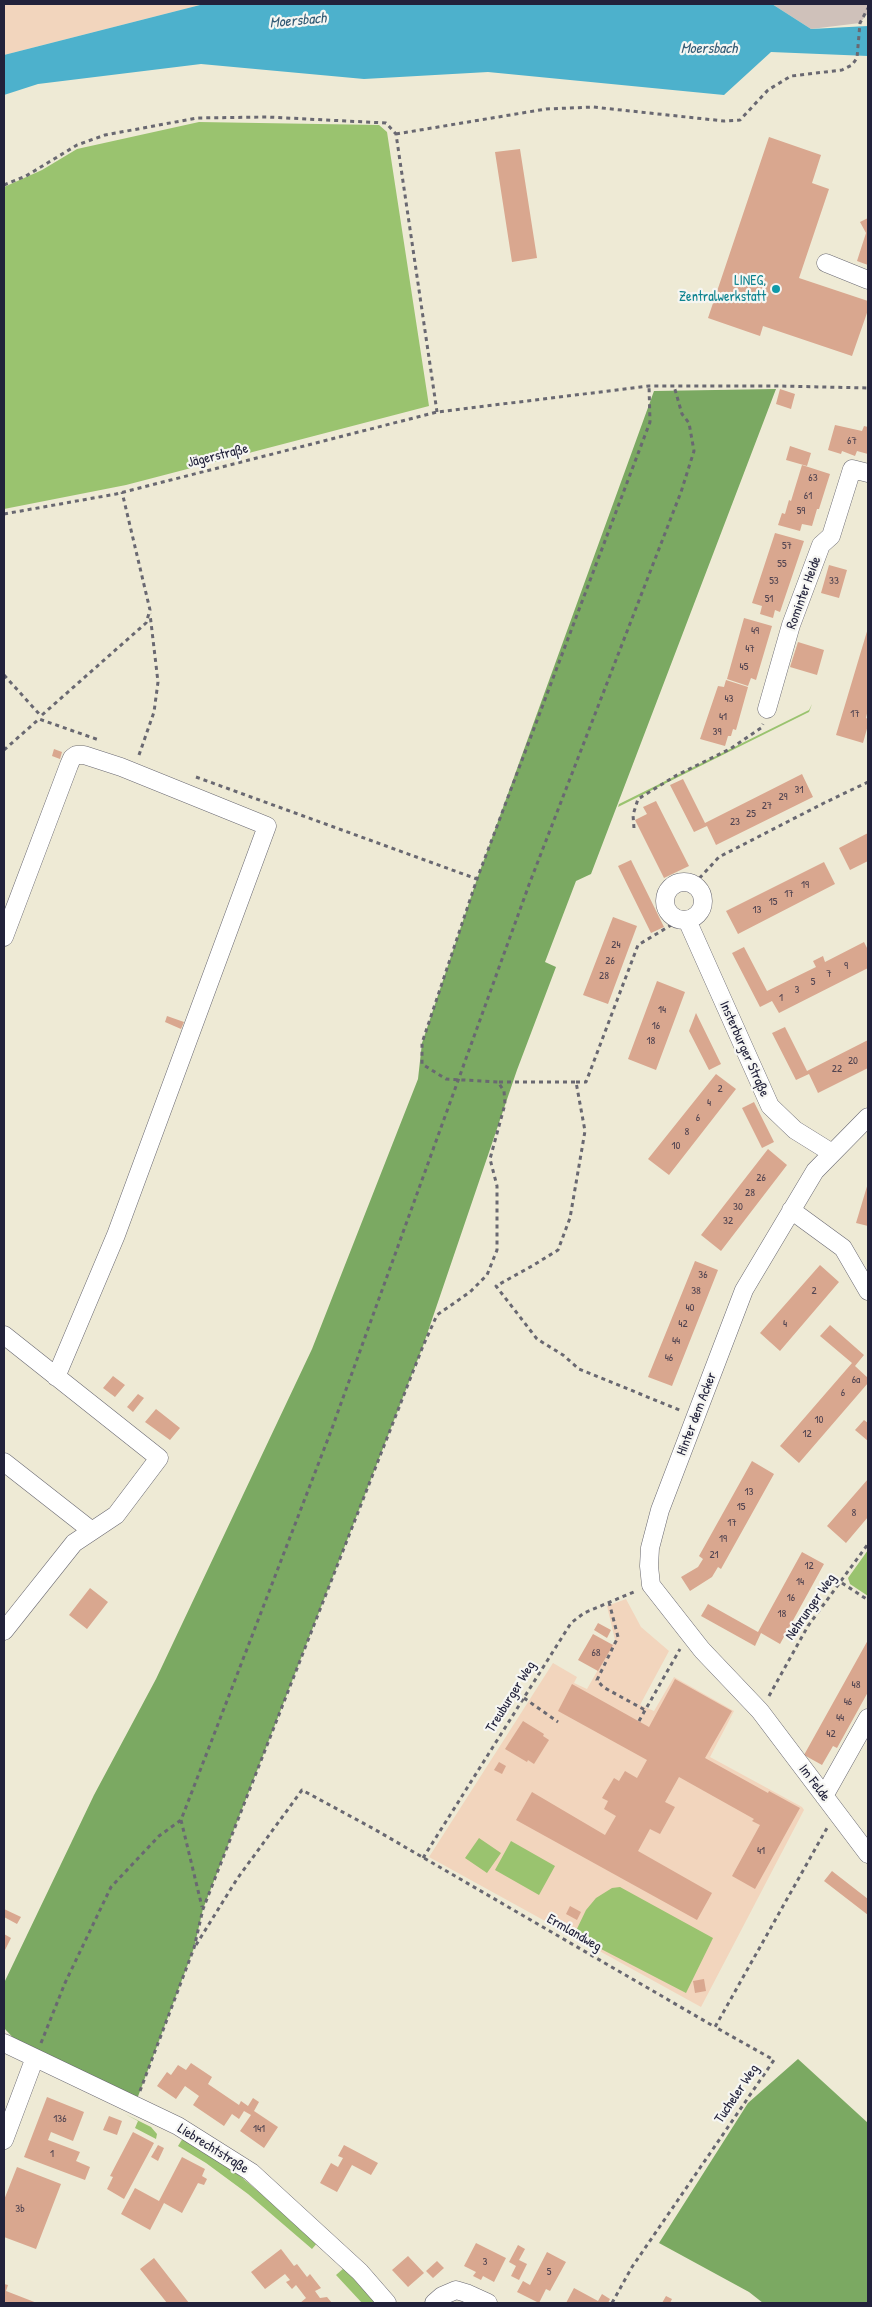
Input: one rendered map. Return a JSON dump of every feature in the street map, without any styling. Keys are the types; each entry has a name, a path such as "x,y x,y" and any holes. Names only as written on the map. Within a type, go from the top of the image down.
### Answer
{"street":[{"path":"826,263 868,280"},
{"name":"Rominter Heide","path":"767,709 791,625 798,612 821,546 831,536 852,468 868,473"},
{"path":"4,937 69,765 72,758 76,755 84,755 121,767 267,826 116,1235 56,1376"},
{"name":"Insterburger Straße","path":"694,884 682,881 666,891 664,897 665,908 682,920 770,1106 796,1130 832,1153"},
{"path":"682,920 698,914 703,901 702,894 694,884"},
{"name":"Hinter dem Acker","path":"650,1585 650,1548 660,1510 744,1290 815,1171 868,1118"},
{"path":"792,1210 843,1248 861,1264 868,1291"},
{"path":"4,1335 159,1458 116,1515 74,1543 4,1631"},
{"path":"4,1462 92,1531"},
{"path":"650,1585 689,1633 760,1711"},
{"name":"Im Felde","path":"760,1711 868,1854"},
{"path":"824,1796 868,1718"},
{"name":"Liebrechtstraße","path":"4,2043 34,2060 178,2126 251,2172 360,2272 387,2303"},
{"path":"4,2140 34,2060"},
{"path":"434,2303 442,2296 456,2290 488,2303"}],"path":[{"path":"396,134 546,109 584,107 724,121 740,120 768,90 791,76 842,70 852,65 857,56 860,23 868,8"},
{"path":"4,185 26,176 77,145 105,135 197,118 267,117 386,123 396,134 437,412"},
{"path":"649,386 650,422 477,879 422,1043 422,1064 446,1079 498,1082 586,1082 638,945 682,920"},
{"name":"Jägerstraße","path":"4,514 122,492 437,412 649,386 868,388"},
{"path":"34,2060 65,1982 111,1887 159,1836 180,1820 331,1431 533,874 678,501 692,459 694,450 689,423 682,414 674,386"},
{"path":"122,492 150,610 158,682 154,712 139,755"},
{"path":"4,750 146,624 150,610"},
{"path":"4,675 41,717 105,742"},
{"path":"634,828 634,815 638,799 677,775 730,750 752,735 761,728 767,709"},
{"path":"131,752 148,758"},
{"path":"193,776 477,879"},
{"path":"694,884 719,857 868,782"},
{"path":"134,2107 194,1948 203,1909 427,1338 437,1315 470,1292 488,1275 497,1250 497,1186 490,1159 504,1104 504,1091 498,1082"},
{"path":"576,1082 585,1131 570,1218 558,1250 496,1286 537,1339 563,1355 579,1370 696,1416"},
{"name":"Nehrunger Weg","path":"760,1711 808,1626 868,1544"},
{"path":"842,1582 868,1600"},
{"name":"Treuburger Weg","path":"423,1858 571,1623 584,1613 650,1585"},
{"path":"609,1602 618,1629 618,1641 598,1680 603,1687 645,1710"},
{"path":"639,1721 689,1633"},
{"path":"524,1698 558,1722"},
{"name":"Ermlandweg","path":"194,1948 237,1878 302,1790 374,1829 715,2027"},
{"path":"715,2027 836,1812"},
{"path":"180,1820 203,1909"},
{"name":"Tucheler Weg","path":"612,2303 632,2267 774,2060 715,2027"}],"shaded area":[{"path":"4,4 204,4 4,55"},
{"path":"772,4 868,4 868,13 860,23 811,29"},
{"path":"626,1599 641,1627 669,1651 640,1705 654,1711 674,1677 734,1711 710,1757 802,1807 804,1810 701,2007 429,1857 553,1663 577,1677 574,1683 587,1689 615,1640 607,1606"}],"green space":[{"path":"199,122 379,125 387,132 429,406 126,485 4,509 4,187 42,170 77,149"},
{"path":"776,389 591,874 576,881 545,962 556,967 517,1070 423,1346 203,1909 194,1948 134,2107 34,2060 4,2028 4,1983 94,1795 156,1679 312,1349 418,1079 422,1043 477,879 654,391"},
{"path":"812,704 809,712 618,807 619,804 809,710"},
{"path":"868,1550 868,1596 850,1584 848,1578"},
{"path":"479,1838 501,1853 487,1873 465,1858"},
{"path":"511,1841 555,1866 539,1895 495,1870"},
{"path":"620,1887 713,1938 686,1993 574,1935 586,1910 596,1898 612,1888"},
{"path":"798,2059 868,2123 868,2303 763,2303 749,2292 659,2243 748,2103"},
{"path":"125,2114 151,2127 157,2134 156,2139 135,2128 138,2121"},
{"path":"183,2138 239,2175 318,2242 312,2249 248,2194 206,2163 178,2146"},
{"path":"344,2268 376,2303 362,2303 336,2275"}],"water":[{"name":"Moersbach","path":"204,4 772,4 811,29 868,26 868,56 771,52 724,95 488,72 364,79 201,64 38,84 4,95 4,55"}],"building":[{"name":"LINEG, Zentralwerkstatt","path":"769,137 821,155 812,183 829,189 799,278 868,301 868,310 852,356 763,326 760,336 708,318"},
{"path":"520,149 537,258 512,262 495,152"},
{"path":"868,218 868,265 857,261 866,233 860,222"},
{"path":"780,389 795,394 791,409 776,404"},
{"path":"835,425 862,431 864,426 868,427 868,454 857,451 855,456 842,451 841,454 828,450"},
{"path":"790,446 811,453 807,466 786,460"},
{"path":"802,465 830,474 812,526 802,524 800,531 778,525 782,513 785,514 789,500 791,501"},
{"path":"775,533 804,541 780,612 775,610 773,618 760,614 762,606 752,603"},
{"path":"829,565 847,570 839,598 821,593"},
{"path":"744,618 772,626 756,680 751,678 748,686 727,679"},
{"path":"868,628 868,709 866,718 868,719 868,725 863,743 836,735"},
{"path":"798,642 824,650 817,675 790,667"},
{"path":"726,680 748,687 736,730 733,729 731,736 728,736 725,746 700,739 718,686 724,687"},
{"path":"54,749 62,752 60,759 52,756"},
{"path":"802,774 813,797 716,845 707,826 694,832 670,785 683,779 705,823"},
{"path":"656,801 689,866 664,878 635,820 647,814 643,807"},
{"path":"868,833 868,861 850,870 839,848"},
{"path":"631,860 664,927 651,933 618,866"},
{"path":"824,862 835,884 738,934 726,911"},
{"path":"613,917 637,926 608,1004 583,995"},
{"path":"864,942 868,950 868,968 779,1013 772,1001 760,1007 732,953 744,947 767,991 816,967 813,961 823,956 825,962"},
{"path":"657,981 685,992 656,1070 628,1059"},
{"path":"696,1013 721,1064 709,1070 689,1031"},
{"path":"167,1016 184,1022 181,1029 165,1022"},
{"path":"785,1027 807,1071 868,1040 868,1068 818,1093 809,1074 796,1080 772,1033"},
{"path":"716,1074 736,1089 669,1175 648,1159"},
{"path":"754,1102 774,1142 762,1148 742,1108"},
{"path":"768,1149 787,1165 721,1251 701,1235"},
{"path":"868,1183 868,1226 856,1223"},
{"path":"695,1261 718,1270 672,1386 648,1377"},
{"path":"820,1265 839,1282 780,1351 760,1333"},
{"path":"830,1325 864,1355 855,1366 868,1378 868,1383 799,1463 780,1446 852,1363 820,1336"},
{"path":"113,1376 125,1385 115,1397 103,1388"},
{"path":"138,1394 144,1398 133,1412 127,1407"},
{"path":"156,1409 180,1428 170,1440 145,1422"},
{"path":"864,1420 868,1423 868,1441 855,1430"},
{"path":"752,1461 774,1474 721,1569 718,1567 712,1577 690,1591 681,1577 698,1567 703,1559 699,1556"},
{"path":"868,1479 868,1517 846,1543 827,1526"},
{"path":"802,1552 824,1564 780,1644 761,1633 755,1646 701,1616 708,1604 758,1632"},
{"path":"90,1588 108,1602 87,1629 69,1615"},
{"path":"598,1623 611,1630 607,1638 594,1630"},
{"path":"593,1634 613,1645 598,1671 578,1660"},
{"path":"868,1640 868,1692 837,1748 833,1746 822,1765 804,1755"},
{"path":"675,1679 732,1711 705,1758 768,1793 769,1791 800,1808 755,1889 732,1876 760,1825 752,1821 754,1819 679,1777 665,1802 675,1807 660,1834 650,1829 638,1851 712,1893 697,1920 516,1820 532,1792 605,1835 616,1816 604,1809 608,1801 602,1798 614,1778 619,1781 625,1771 637,1778 647,1760 558,1711 572,1684 649,1727"},
{"path":"523,1721 544,1734 543,1736 549,1740 534,1764 505,1749"},
{"path":"499,1762 506,1766 502,1774 494,1770"},
{"path":"832,1871 868,1899 868,1915 824,1881"},
{"path":"570,1906 581,1912 577,1920 566,1914"},
{"path":"4,1909 21,1917 17,1924 4,1917"},
{"path":"4,1934 11,1938 4,1952"},
{"path":"704,1979 706,1991 695,1993 693,1981"},
{"path":"191,2063 212,2077 208,2084 239,2105 241,2101 248,2106 253,2098 259,2102 254,2111 278,2127 264,2148 240,2131 251,2115 244,2111 239,2119 232,2114 224,2126 193,2105 199,2096 185,2086 176,2099 157,2086 167,2072 171,2075 178,2065 186,2070"},
{"path":"47,2097 84,2112 73,2141 51,2132 48,2140 80,2152 76,2161 90,2167 85,2180 24,2157"},
{"path":"109,2116 122,2121 117,2135 103,2130"},
{"path":"133,2132 154,2143 124,2199 107,2189 113,2177 110,2176"},
{"path":"158,2145 164,2148 158,2161 151,2157"},
{"path":"344,2145 378,2163 371,2175 352,2165 337,2192 320,2183 331,2163 338,2167 343,2158 338,2156"},
{"path":"182,2157 205,2169 202,2176 207,2179 204,2185 198,2183 182,2213 164,2203 150,2230 121,2214 135,2188 159,2201"},
{"path":"17,2167 61,2184 36,2249 4,2237 4,2200"},
{"path":"476,2243 506,2258 494,2282 483,2276 481,2280 473,2276 476,2272 464,2266"},
{"path":"518,2245 525,2249 519,2260 527,2264 519,2280 511,2276 516,2266 509,2262"},
{"path":"281,2249 294,2266 297,2264 307,2277 310,2274 321,2288 315,2291 320,2298 327,2297 332,2303 300,2303 306,2298 296,2285 292,2289 286,2282 290,2280 285,2274 265,2289 251,2272"},
{"path":"547,2252 566,2262 550,2291 546,2289 539,2303 517,2292 523,2281 530,2285"},
{"path":"408,2256 424,2273 408,2287 392,2270"},
{"path":"154,2258 189,2303 167,2303 140,2269"},
{"path":"437,2261 444,2268 433,2278 426,2271"},
{"path":"4,2284 8,2285 6,2291 37,2303 4,2303"},
{"path":"574,2288 598,2301 602,2294 610,2299 608,2303 566,2303"},
{"path":"666,2296 672,2299 670,2303 662,2303"}],"place":[{"name":"LINEG, Zentralwerkstatt","path":"776,289"}]}
